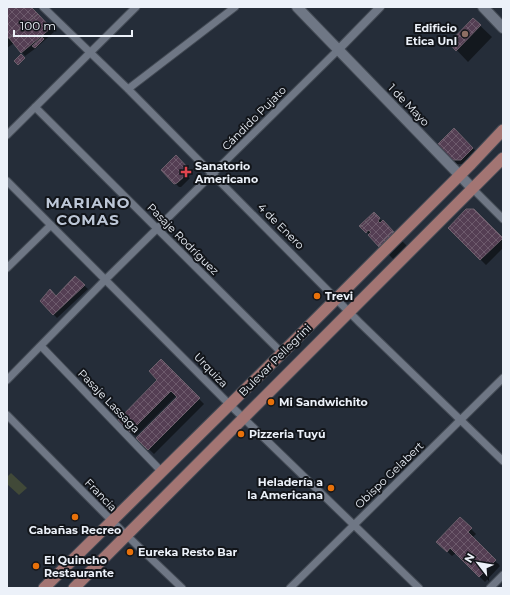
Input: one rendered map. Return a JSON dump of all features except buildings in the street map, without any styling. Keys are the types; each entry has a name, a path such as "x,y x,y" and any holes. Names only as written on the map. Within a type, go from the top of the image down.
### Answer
{"main road":[{"name":"1 de Mayo","path":"297,7 473,188"},
{"path":"482,7 503,28"},
{"name":"Bulevar Pellegrini","path":"44,588 282,353 503,130"},
{"name":"Bulevar Pellegrini","path":"74,588 503,158"}],"street":[{"name":"4 de Enero","path":"43,7 91,52 349,311 503,461"},
{"path":"7,135 136,7"},
{"path":"128,89 235,7"},
{"name":"Cándido Pujato","path":"7,380 106,279 380,7"},
{"name":"Pasaje Rodríguez","path":"35,107 282,353"},
{"name":"Urquiza","path":"7,181 229,404 419,588"},
{"name":"1 de Mayo","path":"473,188 503,219"},
{"path":"7,268 51,225"},
{"name":"Pasaje Lassaga","path":"41,346 161,471"},
{"name":"Obispo Gelabert","path":"290,588 503,378"},
{"name":"Francia","path":"7,415 112,522 182,588"},
{"path":"490,588 503,575"}],"green space":[{"path":"11,473 27,488 19,495 7,484 7,477"}],"place":[{"name":"Edificio Etica Unl","path":"465,34"},
{"name":"Sanatorio Americano","path":"186,172"},
{"name":"Trevi","path":"317,296"},
{"name":"Mi Sandwichito","path":"271,402"},
{"name":"Pizzeria Tuyú","path":"241,434"},
{"name":"Heladería a la Americana","path":"331,488"},
{"name":"Cabañas Recreo","path":"75,517"},
{"name":"Eureka Resto Bar","path":"130,552"},
{"name":"El Quincho Restaurante","path":"36,566"}],"district":[{"name":"MARIANO COMAS","path":"88,212"}]}
